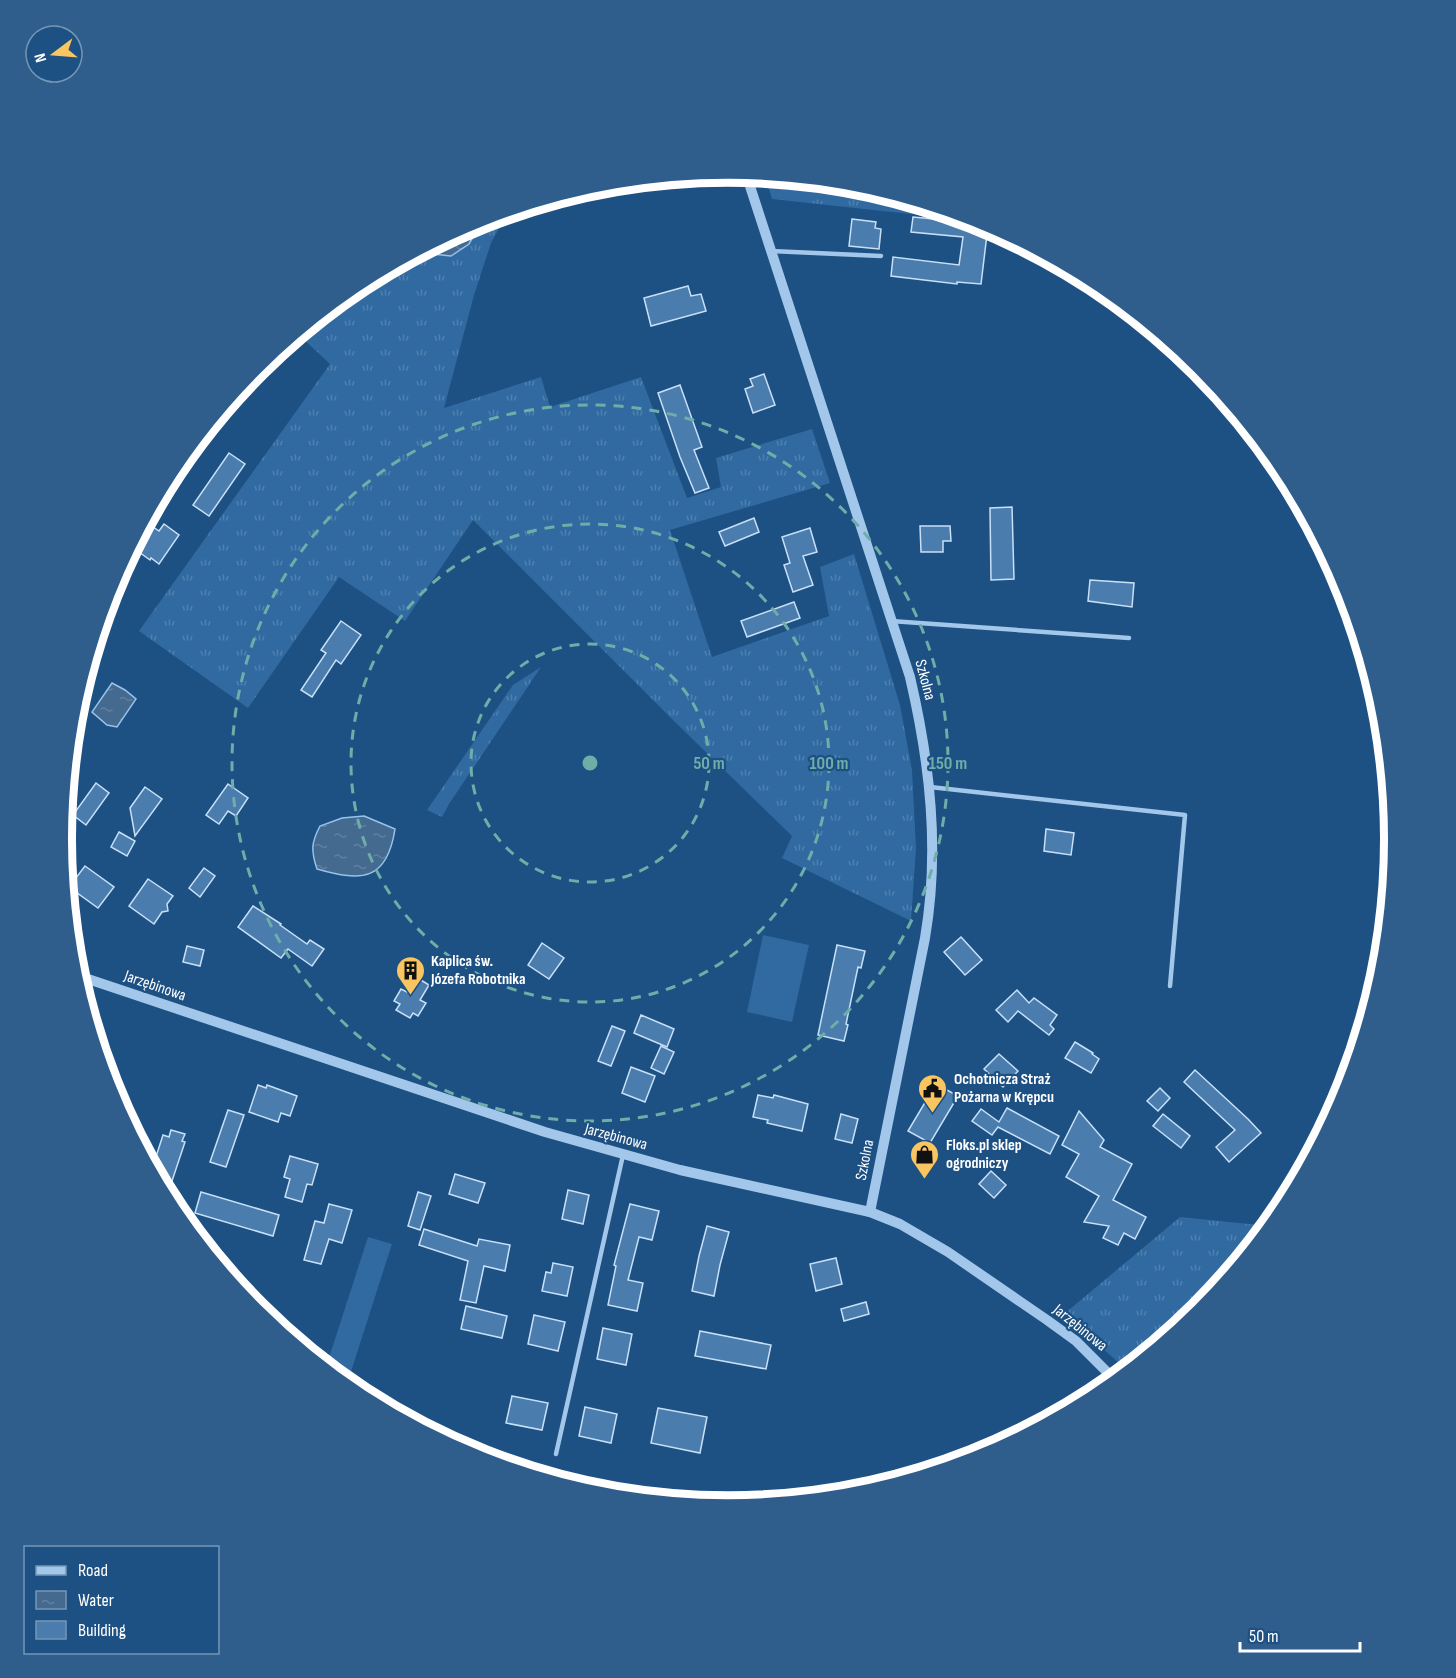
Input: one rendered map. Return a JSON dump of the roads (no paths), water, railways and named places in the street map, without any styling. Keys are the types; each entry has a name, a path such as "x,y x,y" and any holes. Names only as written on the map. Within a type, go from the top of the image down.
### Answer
{"street":[{"name":"Szkolna","path":"749,183 910,677 921,724 930,787 933,854 925,934 870,1212"},
{"name":"Jarzębinowa","path":"88,979 545,1132 680,1170 870,1212 900,1224 948,1252 1076,1341 1108,1373"}],"lane":[{"path":"771,251 881,256"},
{"path":"891,621 1129,638"},
{"path":"930,787 1185,815 1170,986"},
{"path":"556,1454 623,1155"}],"water":[{"path":"475,234 469,244 451,256 432,254"},
{"path":"112,683 136,699 117,727 107,725 92,712"},
{"path":"364,816 395,829 386,859 379,868 359,876 347,876 317,869 313,847 320,826 342,818"}],"place":[{"name":"Kaplica św. Józefa Robotnika","path":"410,996"},
{"name":"Ochotnicza Straż Pożarna w Krępcu","path":"933,1114"},
{"name":"Floks.pl sklep ogrodniczy","path":"925,1180"}]}
